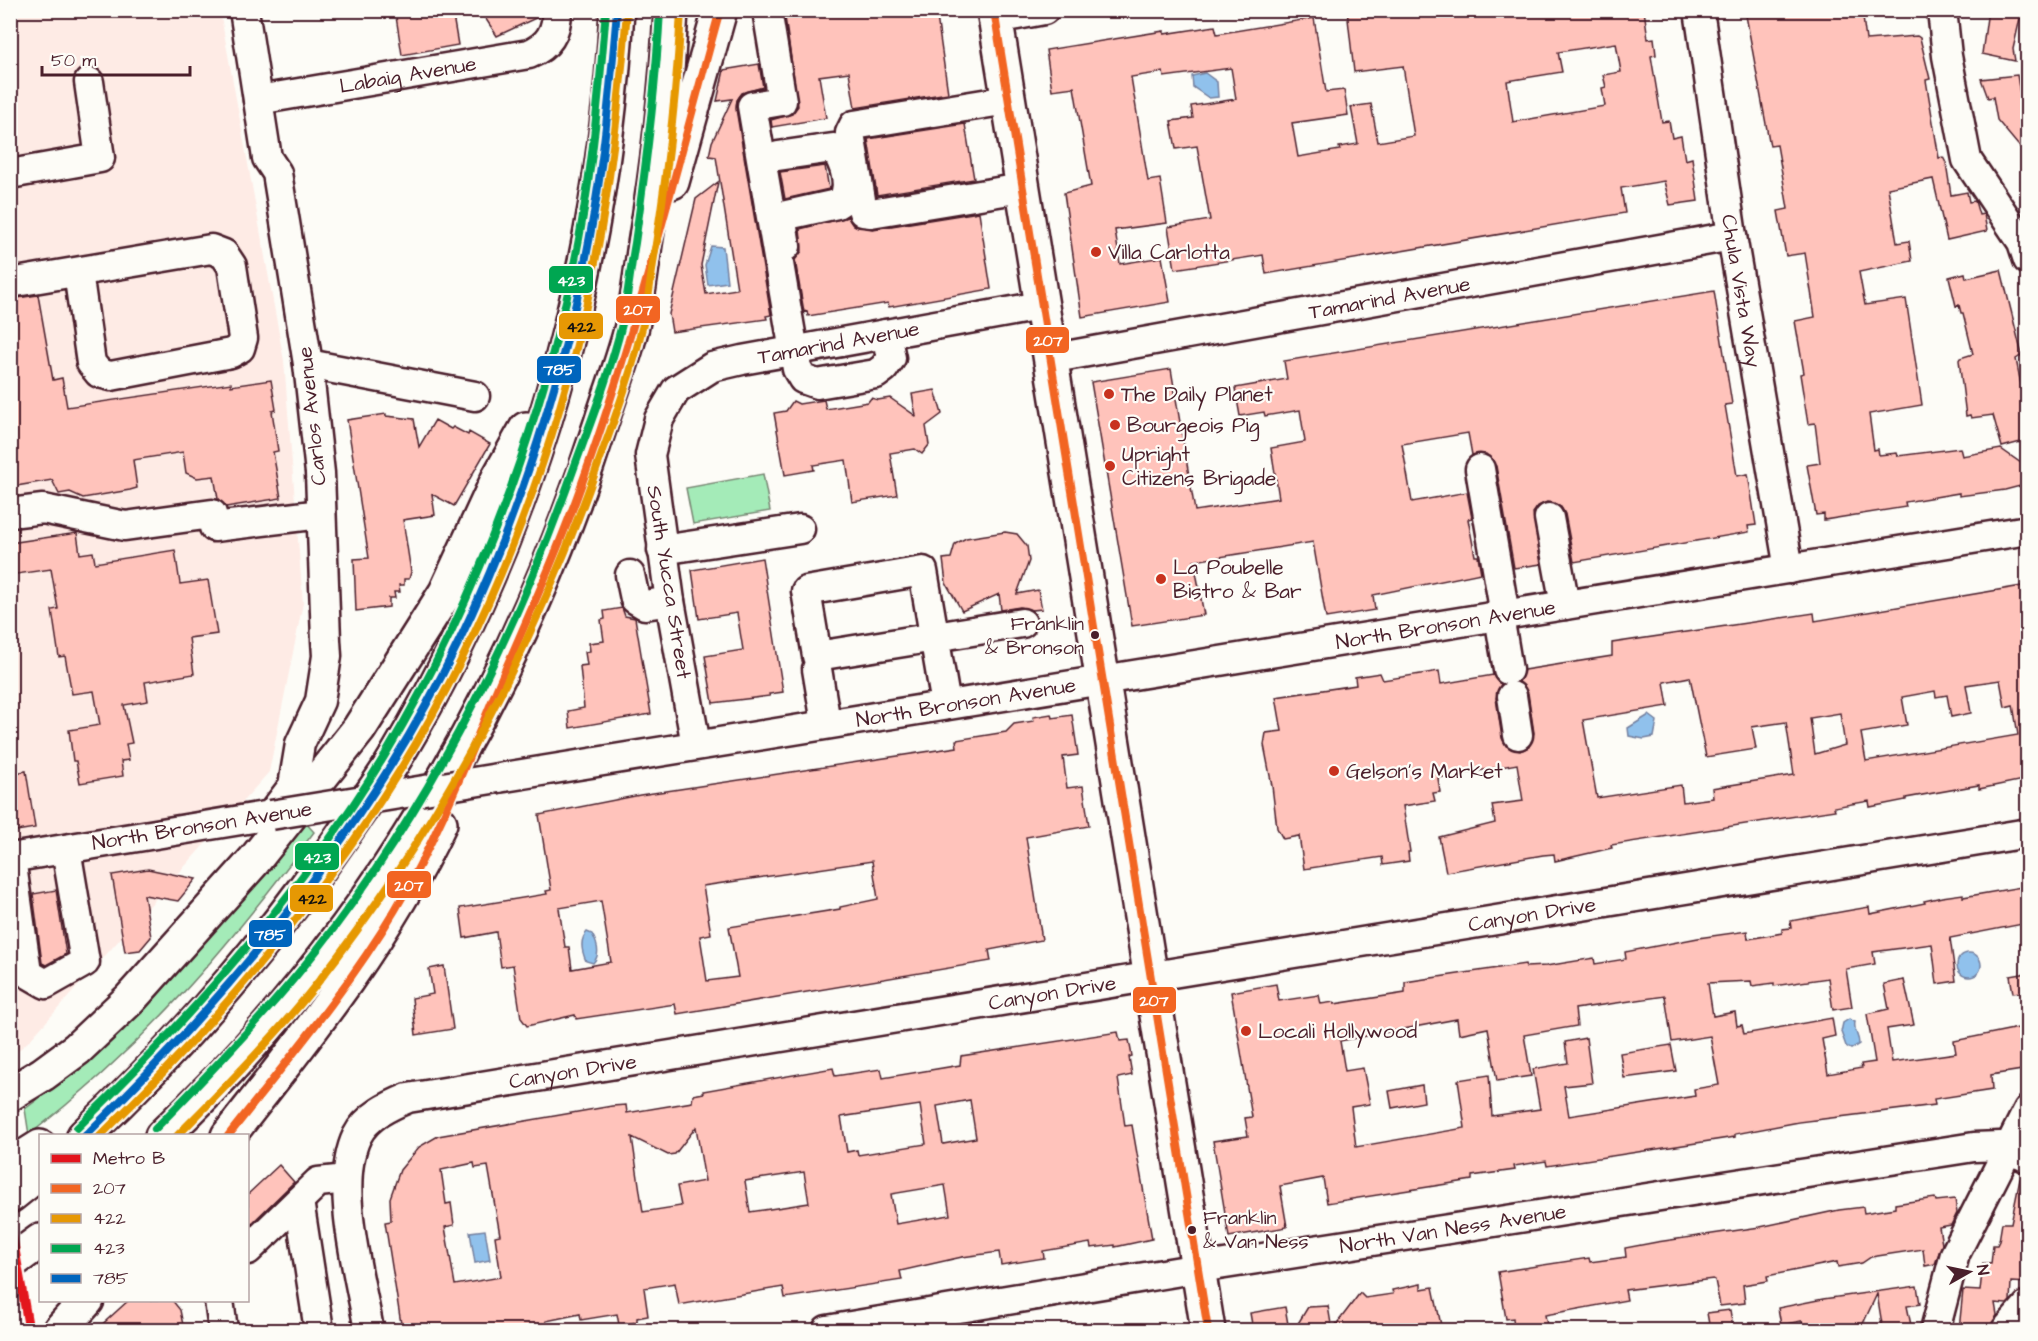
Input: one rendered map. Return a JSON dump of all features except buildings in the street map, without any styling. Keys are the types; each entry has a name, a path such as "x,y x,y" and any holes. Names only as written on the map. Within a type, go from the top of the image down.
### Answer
{"main road":[{"path":"599,10 606,144"},
{"path":"86,1134 140,1083 197,1023 250,961 302,894 396,757 470,615 527,473 556,385 577,307 606,144 617,10"},
{"path":"632,325 660,151 671,10"},
{"path":"230,1134 302,1041 378,937 438,827 519,638 582,480 632,325 720,10"},
{"path":"995,15 1040,306 1152,975 1208,1330"},
{"path":"10,1094 77,1049 130,999 253,862 359,729 446,592 499,477 533,416 556,385"},
{"path":"164,1134 237,1059 292,996 396,858 442,785 519,638"},
{"path":"61,1134 140,1083"},
{"path":"10,1166 39,1148"},
{"path":"10,1196 39,1173"},
{"path":"10,1263 39,1242"},
{"path":"60,1330 85,1302"},
{"path":"10,1308 14,1330"}],"street":[{"name":"Carlos Avenue","path":"244,10 267,158 277,173 308,364 321,514 327,657 320,701 300,744 293,786 271,815"},
{"name":"Labaig Avenue","path":"258,100 529,54 542,49 551,39 556,28 557,10"},
{"path":"767,10 782,100 752,106 800,349"},
{"path":"995,15 1044,10"},
{"name":"Chula Vista Way","path":"1699,10 1732,236 1789,569"},
{"path":"1942,10 1947,56 1967,160 2022,242 2028,260"},
{"path":"10,174 100,159 89,82"},
{"path":"1008,100 855,125 850,133 863,212 871,213 1022,188"},
{"path":"777,156 833,148 840,156 847,192 843,201 837,204 787,215 782,222 798,317 800,349 797,369 809,382 817,384 876,374 891,358 886,334"},
{"name":"Tamarind Avenue","path":"1049,359 1732,236"},
{"path":"10,283 211,249 224,254 232,266 243,338 240,348 231,353 111,376 99,373 91,363 78,272"},
{"name":"Tamarind Avenue","path":"659,418 676,390 712,367 1040,306"},
{"path":"308,364 475,396"},
{"name":"South Yucca Street","path":"659,418 650,456 670,601 696,745"},
{"path":"1480,470 1518,735"},
{"path":"10,513 43,509 125,526 212,514 214,526 321,514"},
{"path":"1549,518 1565,605"},
{"path":"662,550 800,529"},
{"name":"North Bronson Avenue","path":"11,858 826,723 2028,530"},
{"path":"946,705 933,636 923,571 806,591 817,656 933,636 1022,623"},
{"path":"630,575 634,599 645,605 670,601"},
{"path":"817,669 826,723"},
{"name":"Canyon Drive","path":"369,1330 348,1209 347,1179 358,1134 371,1119 388,1106 408,1098 2028,833"},
{"path":"11,858 27,973 46,984 85,962 66,849"},
{"path":"1935,1330 1956,1254 2017,1154 2028,1110"},
{"name":"North Van Ness Avenue","path":"827,1330 1198,1268 1974,1147 2000,1146 2017,1154"},
{"path":"249,1249 318,1182 347,1179"},
{"path":"299,1201 319,1330"},
{"path":"219,1302 223,1330"},
{"path":"2006,1330 2028,1305"}],"shaded area":[{"path":"11,11 220,11 284,361 303,603 269,772 29,1041 11,1057"}],"green space":[{"path":"763,474 770,511 693,524 686,488"},
{"path":"304,821 314,832 216,956 111,1066 29,1135 25,1109 98,1054 122,1032"}],"water":[{"path":"1205,73 1217,82 1218,97 1209,98 1193,87 1192,76"},
{"path":"711,246 723,247 727,282 708,285 705,265"},
{"path":"1649,715 1657,721 1654,737 1644,739 1629,736 1628,728"},
{"path":"587,932 592,934 597,949 597,956 593,963 586,961 582,950 582,942"},
{"path":"1969,953 1974,954 1980,960 1980,970 1974,976 1969,977 1964,976 1958,970 1957,965 1958,960 1964,954"},
{"path":"1849,1019 1855,1022 1859,1044 1851,1049 1846,1046 1841,1032 1843,1023"},
{"path":"485,1230 490,1260 475,1263 470,1232"}],"metro line":[{"name":"B","path":"10,1221 29,1330"}],"transit line":[{"name":"423","path":"77,1128 203,998 243,952 318,856 385,755 443,647 493,535 534,419 551,360 574,265 587,193 606,10"},
{"name":"785","path":"87,1134 128,1094 210,1006 324,865 391,765 452,656 502,542 524,483 561,363 584,267 597,194 607,121 617,10"},
{"name":"423","path":"155,1129 262,1015 341,919 421,798 457,734 521,603 549,536 593,415 622,324 647,156 660,10"},
{"name":"207","path":"230,1134 357,969 410,883 451,799 553,559 602,425 656,248 720,10"},
{"name":"207","path":"994,10 1208,1330"},
{"name":"422","path":"102,1134 223,1007 298,916 368,820 400,770 461,660 513,544 555,424 572,363 601,230 612,157 627,11"},
{"name":"422","path":"179,1134 248,1062 315,986 401,866 440,804 476,740 541,607 570,539 614,419 632,367 644,321 668,157 681,11"}],"place":[{"name":"Villa Carlotta","path":"1096,252"},
{"name":"The Daily Planet","path":"1109,394"},
{"name":"Bourgeois Pig","path":"1115,425"},
{"name":"Upright Citizens Brigade","path":"1110,466"},
{"name":"La Poubelle Bistro & Bar","path":"1161,579"},
{"name":"Franklin & Bronson","path":"1095,635"},
{"name":"Gelson's Market","path":"1334,771"},
{"name":"Locali Hollywood","path":"1246,1031"},
{"name":"Franklin & Van Ness","path":"1192,1230"}]}
